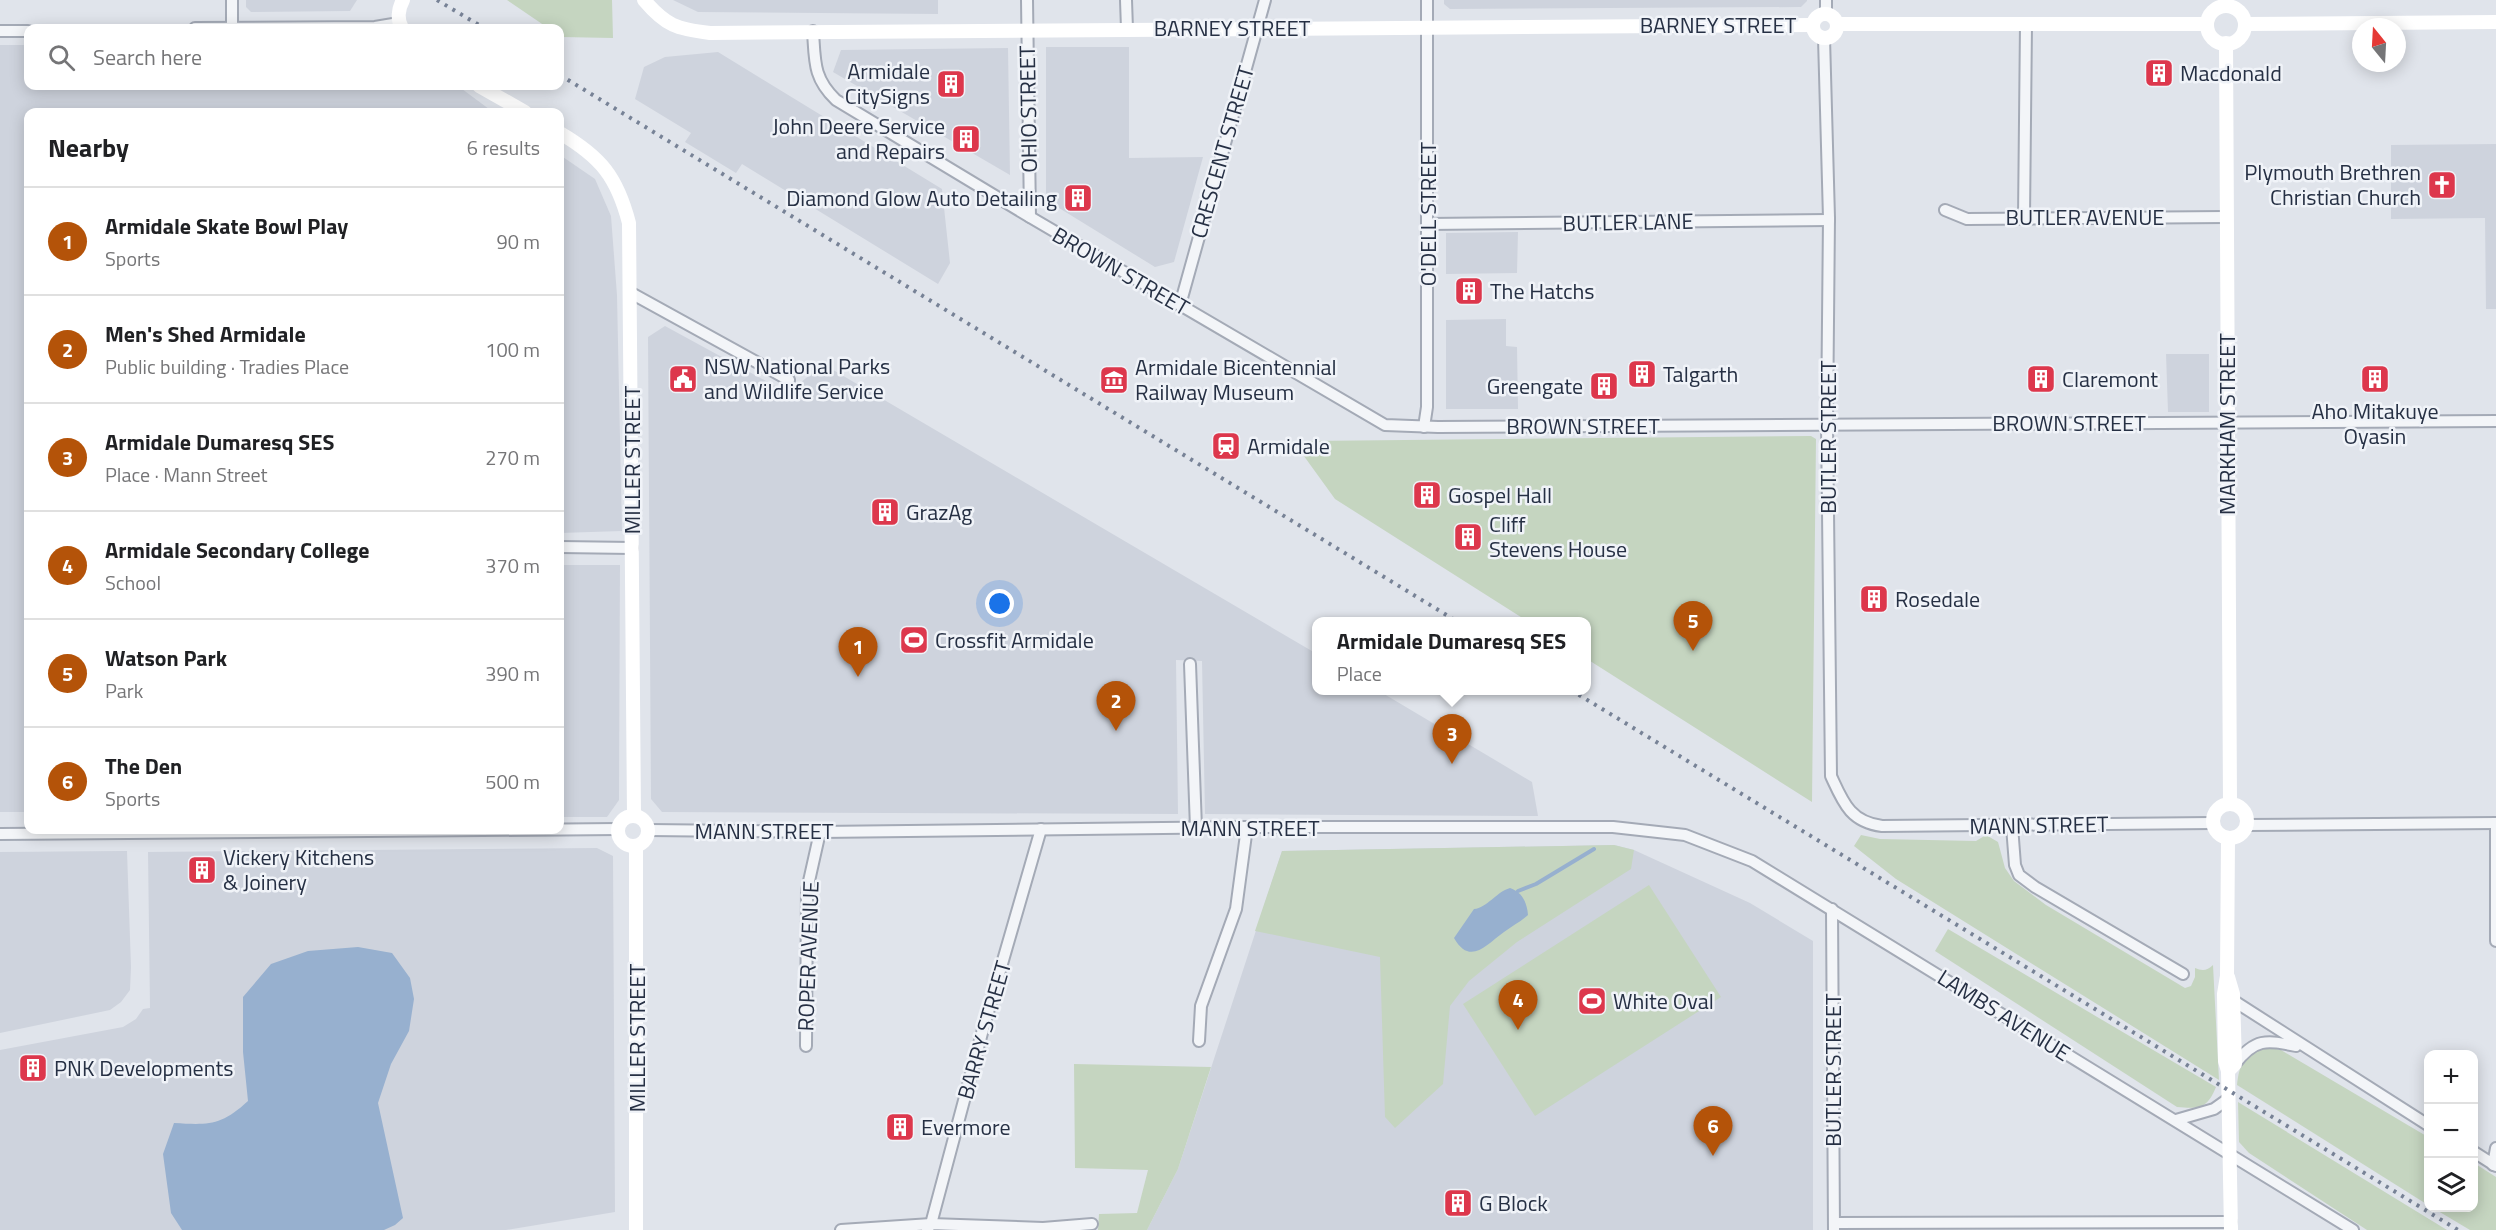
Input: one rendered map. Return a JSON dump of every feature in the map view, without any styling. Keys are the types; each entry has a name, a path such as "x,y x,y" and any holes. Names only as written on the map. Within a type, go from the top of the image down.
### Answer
{"street":[{"path":"232,0 232,24"},
{"path":"400,24 400,6 403,0"},
{"name":"BARNEY STREET","path":"644,0 656,14 679,29 710,33 1126,28 1813,25"},
{"name":"OHIO STREET","path":"1027,0 1030,217"},
{"path":"1126,0 1126,28"},
{"name":"CRESCENT STREET","path":"1180,305 1264,0"},
{"name":"O'DELL STREET","path":"1424,427 1427,407 1427,0"},
{"path":"2225,3 2239,11 2245,24 2239,38 2226,43 2212,38 2207,24 2212,11 2225,3"},
{"path":"1826,7 1837,24 1834,33 1824,38 1814,32 1813,25 1826,7"},
{"path":"2245,24 2496,22"},
{"path":"1837,24 2207,24"},
{"path":"2024,217 2026,24"},
{"path":"0,31 24,30"},
{"name":"BROWN STREET","path":"813,31 815,64 822,87 836,100 1030,217 1385,425 1424,427 2496,421"},
{"name":"BUTLER STREET","path":"1824,38 1828,220 1827,424 1831,776 1845,806 1865,824"},
{"name":"MARKHAM STREET","path":"2226,43 2230,804"},
{"path":"486,90 518,108"},
{"name":"MILLER STREET","path":"564,136 591,153 616,184 629,223 634,815"},
{"name":"BUTLER AVENUE","path":"1945,210 1967,219 2226,217"},
{"name":"BUTLER LANE","path":"1428,224 1828,220"},
{"path":"631,293 789,381"},
{"path":"564,547 632,548"},
{"path":"1190,663 1196,828"},
{"path":"2230,804 2241,808 2247,825 2240,836 2228,839 2216,832 2212,823 2215,812 2224,805 2230,804"},
{"path":"634,815 644,820 649,830 645,840 636,846 623,842 618,829 623,819 634,815"},
{"name":"MANN STREET","path":"1865,824 2012,826 2212,823"},
{"path":"2247,825 2496,823 2496,941"},
{"path":"2012,826 2015,866 2019,875 2035,887 2183,974"},
{"path":"1199,1041 1201,1006 1236,909 1247,827"},
{"name":"MANN STREET","path":"649,830 820,832 1247,827 1613,827 1685,835 1752,861 1832,909"},
{"path":"564,829 618,829"},
{"name":"BARRY STREET","path":"929,1227 1041,829"},
{"name":"ROPER AVENUE","path":"806,1046 807,890 820,832"},
{"path":"0,834 24,834"},
{"path":"2228,839 2228,976 2224,994 2224,1061 2231,1067"},
{"name":"MILLER STREET","path":"636,846 636,1230"},
{"name":"BUTLER STREET","path":"1832,909 1834,1227"},
{"name":"LAMBS AVENUE","path":"1832,909 2353,1230"},
{"path":"1834,1227 2231,1226 2228,1099 2234,1001 2228,976"},
{"path":"2234,1001 2424,1123"},
{"path":"2231,1067 2246,1050 2262,1042 2271,1041 2303,1047"},
{"path":"2176,1120 2214,1109 2228,1099"},
{"path":"2495,1166 2496,1148"},
{"path":"2478,1155 2495,1166"},
{"path":"841,1230 929,1227 1043,1228 1092,1224"}],"shaded area":[{"path":"246,0 357,0 350,11 251,12 246,7"},
{"path":"673,0 938,0 938,14 698,12"},
{"path":"1444,0 1807,1 1801,7 1450,9 1444,4"},
{"path":"0,45 24,45 24,90 463,90 488,108 24,108 24,812 0,812"},
{"path":"1046,47 1129,47 1129,158 1203,157 1174,262 1155,267 1046,200"},
{"path":"1008,48 1010,175 833,72 841,50"},
{"path":"718,52 942,189 950,263 938,284 742,164 736,173 685,142 691,133 635,99 644,67 665,57"},
{"path":"2496,144 2496,309 2486,309 2485,218 2391,219 2391,145"},
{"path":"564,158 595,179 611,216 617,295 622,531 564,533"},
{"path":"1518,232 1517,273 1446,274 1446,233"},
{"path":"1506,319 1506,346 1517,347 1518,409 1446,409 1446,320"},
{"path":"665,326 788,393 823,364 1312,651 1312,695 1386,695 1532,782 1538,816 1205,814 1202,661 1176,660 1178,814 662,812 651,799 648,337"},
{"path":"2166,354 2209,354 2209,412 2168,412"},
{"path":"564,565 620,565 619,800 607,817 564,817"},
{"path":"1614,845 1634,850 1750,903 1813,941 1813,1230 1147,1230 1178,1169 1282,851"},
{"path":"597,848 613,856 615,1212 506,1230 0,1230 0,1050 123,1027 136,1019 143,1009 150,1008 148,852"},
{"path":"127,851 130,990 121,1002 110,1010 0,1033 0,852"}],"green space":[{"path":"507,0 612,0 613,38 564,37 564,24 542,24"},
{"path":"1811,436 1816,439 1812,802 1591,662 1591,617 1521,617 1335,499 1301,452 1308,441"},
{"path":"1861,835 1880,839 1976,841 1986,835 1998,842 2005,868 2014,881 2046,905 2185,988 2191,986 2195,977 2195,968 2204,970 2213,965 2219,1080 1896,879 1854,846"},
{"path":"1614,845 1634,850 1631,869 1517,942 1469,981 1450,1006 1443,1084 1395,1128 1385,1117 1380,957 1255,931 1282,851"},
{"name":"White Oval","path":"1649,885 1721,997 1535,1116 1463,1004"},
{"path":"1948,929 2216,1087 2213,1094 2206,1104 2201,1106 2177,1107 1935,951"},
{"path":"2265,1047 2281,1050 2424,1135 2424,1202 2237,1085 2239,1071 2247,1056"},
{"path":"1074,1064 1211,1067 1178,1169 1147,1230 1098,1230 1099,1214 1137,1213 1148,1170 1075,1168"},
{"path":"2238,1102 2447,1230 2367,1230 2249,1153 2239,1142"},
{"path":"2478,1166 2496,1177 2496,1230 2470,1230 2440,1212 2478,1212"}],"water":[{"path":"1510,888 1523,898 1528,915 1484,947 1472,952 1466,951 1454,938 1474,909 1483,906"},
{"path":"358,947 392,953 410,978 414,999 409,1031 391,1064 378,1103 403,1218 384,1230 182,1230 171,1213 163,1154 174,1123 214,1122 230,1115 248,1101 243,1052 243,997 271,964 308,951"}],"waterway":[{"path":"1518,891 1536,884 1594,849"}],"railway":[{"path":"437,0 477,24"},
{"path":"564,77 1450,617"},
{"path":"1579,695 2458,1230"}],"place":[{"name":"Macdonald","path":"2159,73"},
{"name":"Armidale CitySigns","path":"951,84"},
{"name":"John Deere Service and Repairs","path":"966,139"},
{"name":"Plymouth Brethren Christian Church","path":"2442,185"},
{"name":"Diamond Glow Auto Detailing","path":"1078,198"},
{"name":"The Hatchs","path":"1469,291"},
{"name":"Talgarth","path":"1642,374"},
{"name":"NSW National Parks and Wildlife Service","path":"683,379"},
{"name":"Claremont","path":"2041,379"},
{"name":"Aho Mitakuye Oyasin","path":"2375,379"},
{"name":"Armidale Bicentennial Railway Museum","path":"1114,380"},
{"name":"Greengate","path":"1604,386"},
{"name":"Armidale","path":"1226,446"},
{"name":"Gospel Hall","path":"1427,495"},
{"name":"GrazAg","path":"885,512"},
{"name":"Cliff Stevens House","path":"1468,537"},
{"name":"Rosedale","path":"1874,599"},
{"name":"Crossfit Armidale","path":"914,640"},
{"name":"Watson Park","path":"1693,651"},
{"name":"Armidale Skate Bowl Play","path":"858,677"},
{"name":"Men's Shed Armidale","path":"1116,731"},
{"name":"Armidale Dumaresq SES","path":"1452,764"},
{"name":"Vickery Kitchens & Joinery","path":"202,870"},
{"name":"White Oval","path":"1592,1001"},
{"name":"Armidale Secondary College","path":"1518,1030"},
{"name":"PNK Developments","path":"33,1068"},
{"name":"Evermore","path":"900,1127"},
{"name":"The Den","path":"1713,1156"},
{"name":"G Block","path":"1458,1203"}]}
